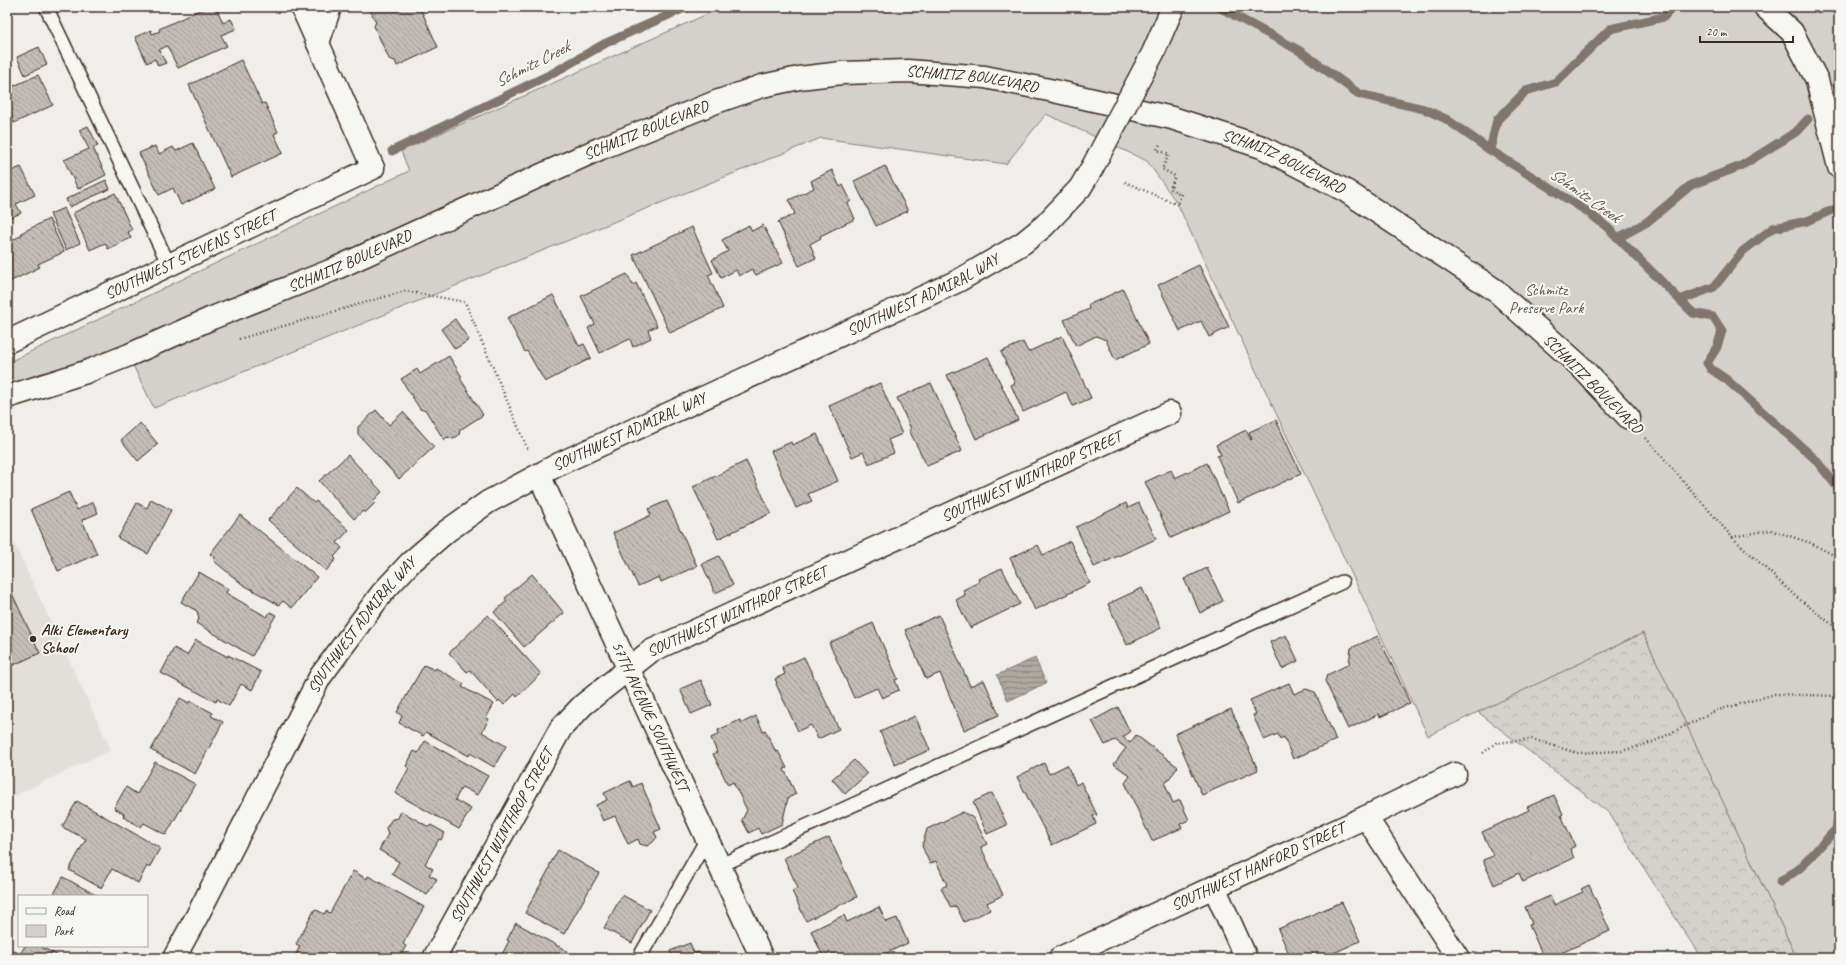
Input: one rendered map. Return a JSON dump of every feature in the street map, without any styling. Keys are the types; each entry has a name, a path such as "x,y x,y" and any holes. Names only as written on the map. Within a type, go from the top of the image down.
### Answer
{"street":[{"path":"302,7 318,43"},
{"path":"318,43 330,7"},
{"name":"SOUTHWEST ADMIRAL WAY","path":"174,958 320,677 382,593 401,573 447,531 488,502 539,474 958,281 1023,243 1044,226 1080,188 1153,52 1172,7"},
{"path":"1765,7 1792,32 1817,80 1839,167"},
{"name":"SOUTHWEST STEVENS STREET","path":"7,342 373,168 318,43"},
{"name":"SCHMITZ BOULEVARD","path":"7,396 86,372 129,356 212,318 330,271 599,149 716,102 762,86 799,78 842,73 908,71 985,77 1172,118 1262,148 1346,192 1495,290 1580,366 1629,418"},
{"name":"SOUTHWEST WINTHROP STREET","path":"434,958 561,728 583,705 651,651 1170,413"},
{"name":"57TH AVENUE SOUTHWEST","path":"539,474 762,958"},
{"name":"SOUTHWEST HANFORD STREET","path":"1060,958 1366,817 1455,774"},
{"path":"1366,817 1458,958"},
{"path":"1214,887 1246,958"}],"lane":[{"path":"46,7 169,264"},
{"path":"719,866 1342,582"},
{"path":"639,958 707,840"}],"path":[{"path":"1125,182 1178,205 1181,194 1170,189 1175,176 1162,169 1169,154 1157,150 1172,118"},
{"path":"233,341 405,291 465,302 539,474"},
{"name":"SCHMITZ BOULEVARD","path":"1629,418 1732,537 1794,595 1839,630"},
{"path":"1732,537 1771,530 1811,543 1839,558"},
{"path":"1483,753 1496,743 1532,739 1578,753 1622,751 1654,742 1715,711 1775,694 1839,696"}],"shaded area":[{"name":"Alki Elementary School","path":"7,528 111,750 7,799"},
{"path":"1035,658 1046,683 1008,701 997,675"}],"green space":[{"name":"Schmitz Preserve Park","path":"723,7 1839,7 1839,958 1797,958 1643,633 1428,736 1177,203 1147,161 1046,114 1006,164 821,138 154,408 125,349 46,385 15,383 7,372 7,363 409,171 401,151"},
{"path":"1643,633 1797,958 1701,958 1609,813 1478,712"}],"building":[{"path":"206,7 216,7 223,23 231,19 236,29 221,35 227,46 178,68 167,46 159,50 166,63 158,66 155,59 147,63 135,37 151,30 152,34 160,31 159,29"},
{"path":"374,7 418,7 421,10 438,47 397,66 395,61 389,59 374,26 376,22 371,12"},
{"path":"39,47 47,65 25,75 17,57"},
{"path":"241,60 262,104 265,103 278,132 274,134 283,153 231,177 189,85"},
{"path":"38,75 53,105 14,123 7,107 7,89"},
{"path":"88,126 98,146 93,148 106,175 78,189 64,160 89,149 79,130"},
{"path":"193,143 215,189 181,205 173,188 159,195 139,153 155,146 159,154 173,147 176,151"},
{"path":"885,166 908,211 876,226 854,181"},
{"path":"21,167 35,195 16,204 21,213 7,219 7,173"},
{"path":"832,170 840,187 843,185 851,201 848,203 855,219 820,236 821,238 810,244 816,258 799,266 778,222 795,214 789,200 814,188 811,181"},
{"path":"106,180 110,189 69,207 66,199"},
{"path":"115,193 132,230 128,232 131,238 108,249 105,243 90,250 73,213"},
{"path":"64,208 80,243 66,250 50,214"},
{"path":"49,219 64,252 38,264 40,267 7,283 7,243 22,235 21,233"},
{"path":"749,225 752,231 763,225 783,263 756,275 752,269 739,276 736,270 721,278 712,260 728,251 722,240"},
{"path":"692,227 713,273 708,275 723,308 670,333 633,255"},
{"path":"1199,265 1229,327 1209,337 1201,321 1180,331 1158,285"},
{"path":"627,274 633,285 636,283 657,326 648,330 651,338 633,347 630,339 600,353 588,328 595,324 581,296"},
{"path":"1123,289 1149,344 1115,360 1106,340 1096,336 1076,346 1064,320 1089,309 1088,305"},
{"path":"553,295 579,346 584,344 591,358 545,382 527,351 525,352 507,318"},
{"path":"455,319 469,340 455,349 441,329"},
{"path":"1062,336 1091,398 1073,406 1066,392 1023,412 1011,385 1015,383 1001,352 1023,342 1028,352"},
{"path":"449,356 462,377 460,378 483,415 460,430 459,435 453,439 447,437 444,440 426,411 420,409 401,379 417,369 420,374"},
{"path":"988,357 1018,420 976,439 947,375"},
{"path":"880,383 902,434 888,440 894,453 869,464 863,452 852,457 829,406"},
{"path":"931,383 962,451 927,466 909,430 911,429 897,398"},
{"path":"376,410 389,425 403,412 434,447 399,479 358,434 358,427"},
{"path":"1276,420 1301,474 1238,503 1217,456 1221,455 1216,445 1246,430 1251,440 1252,439 1249,432"},
{"path":"140,423 158,444 138,461 121,440"},
{"path":"817,434 838,481 808,494 812,501 796,508 771,451 791,442 792,445"},
{"path":"348,455 382,492 373,501 375,503 365,513 363,511 354,519 319,481"},
{"path":"746,461 771,513 718,539 693,487"},
{"path":"1207,463 1229,511 1171,538 1145,482 1171,470 1175,478"},
{"path":"297,488 314,503 316,501 349,530 337,543 342,548 334,557 336,559 326,571 268,520"},
{"path":"69,492 77,510 93,502 98,513 82,520 97,554 58,571 31,509"},
{"path":"151,499 171,510 148,554 118,538 137,503 147,508"},
{"path":"667,501 697,566 661,582 659,577 638,586 613,533 651,515 648,509"},
{"path":"1126,503 1128,508 1139,503 1156,539 1094,567 1076,527"},
{"path":"240,515 317,577 292,608 283,601 279,605 242,584 214,561 215,557 210,554"},
{"path":"1070,541 1090,583 1035,610 1010,558 1038,545 1043,555"},
{"path":"719,556 733,585 715,593 702,564"},
{"path":"1002,568 1020,604 970,628 956,600 965,595 963,590 979,582 978,579"},
{"path":"1207,568 1223,601 1200,613 1184,579"},
{"path":"199,572 228,589 226,593 267,617 270,612 276,615 252,656 196,623 199,619 197,611 181,602"},
{"path":"532,574 564,613 524,647 494,612 507,601 505,598"},
{"path":"7,583 40,653 7,668"},
{"path":"1142,588 1161,628 1127,645 1108,604"},
{"path":"488,615 541,674 517,697 515,694 504,705 499,700 498,702 470,670 467,672 449,653"},
{"path":"939,615 970,686 984,680 999,715 964,730 940,673 926,679 905,630"},
{"path":"873,623 898,679 895,680 899,690 882,698 877,688 854,698 829,643"},
{"path":"1286,635 1298,661 1282,669 1270,642"},
{"path":"1378,636 1410,703 1380,717 1379,714 1348,729 1325,681 1327,675 1349,664 1351,648"},
{"path":"196,640 261,672 252,690 241,684 229,706 217,699 216,702 161,673 174,648 187,655"},
{"path":"804,657 839,729 818,739 811,725 798,731 775,679 785,674 782,667"},
{"path":"424,665 435,670 436,668 464,684 462,687 494,704 486,718 489,719 482,732 506,746 494,767 470,753 469,756 426,732 423,736 399,723 402,716 397,712"},
{"path":"701,680 712,705 691,714 680,689"},
{"path":"1289,683 1294,694 1306,689 1315,692 1336,740 1293,759 1284,737 1280,739 1278,734 1264,740 1253,715 1256,714 1250,700"},
{"path":"180,698 189,703 190,701 213,713 211,716 223,722 195,774 151,750"},
{"path":"1118,707 1130,732 1123,737 1130,743 1136,735 1178,767 1165,784 1173,803 1180,800 1189,820 1180,824 1182,828 1152,841 1125,783 1130,776 1114,764 1126,748 1115,740 1105,745 1092,721"},
{"path":"1231,709 1258,770 1202,795 1175,734"},
{"path":"756,716 763,731 765,730 776,752 778,751 787,768 784,769 796,794 788,798 782,824 761,834 758,828 749,833 742,820 747,810 733,782 728,785 713,754 717,752 711,738 719,734 718,730 740,720 742,723"},
{"path":"915,716 930,750 895,765 880,732"},
{"path":"425,741 488,776 477,795 462,787 455,800 471,809 459,829 395,793 409,768 406,766 414,751 418,753"},
{"path":"854,760 867,774 845,794 832,779"},
{"path":"155,762 195,784 166,835 144,823 141,827 123,817 124,814 114,808 126,787 137,794"},
{"path":"1044,763 1049,774 1067,765 1076,785 1081,782 1097,815 1093,816 1096,824 1052,845 1017,777"},
{"path":"630,781 633,787 641,783 661,829 654,832 657,837 647,846 640,844 638,839 628,844 615,816 603,821 596,805 607,800 604,793"},
{"path":"992,793 1007,825 987,834 973,802"},
{"path":"1554,795 1575,846 1570,849 1574,858 1523,882 1519,873 1494,885 1483,860 1493,856 1482,832 1529,810 1527,807"},
{"path":"77,801 160,848 149,868 147,866 138,883 112,869 101,888 69,870 86,839 62,827"},
{"path":"401,811 429,827 431,825 445,833 441,840 439,839 425,864 433,869 429,875 437,879 427,895 392,874 399,862 379,850 388,834 386,828 392,819 398,818"},
{"path":"963,812 973,818 987,844 981,847 1003,895 987,903 990,910 964,922 956,906 951,908 941,888 947,885 936,861 930,864 922,846 927,829"},
{"path":"829,837 857,897 806,921 792,891 798,888 784,858"},
{"path":"558,850 599,873 564,934 525,913"},
{"path":"353,871 367,879 368,876 424,907 403,944 406,946 399,958 294,958 300,946 296,944 315,909 324,914 326,911 330,913"},
{"path":"63,877 96,895 54,895"},
{"path":"1589,885 1610,931 1550,958 1544,958 1529,925 1532,924 1525,907 1550,896 1554,905 1583,892 1581,889"},
{"path":"622,895 650,910 632,943 604,928"},
{"path":"1342,902 1360,941 1323,958 1291,958 1278,929"},
{"path":"879,907 886,922 897,918 908,943 876,958 824,958 811,931 844,915 847,922"},
{"path":"516,923 567,951 563,958 500,958"},
{"path":"690,943 694,953 699,952 701,958 673,958 670,951"},
{"path":"24,947 42,947 62,958 8,958 13,950 20,954"},
{"path":"1620,952 1623,958 1607,958"}],"waterway":[{"name":"Schmitz Creek","path":"392,151 553,73 606,43 687,7"},
{"name":"Schmitz Creek","path":"1219,7 1300,51 1359,94 1424,109 1446,119 1490,150 1588,212 1608,228 1693,313 1713,317 1722,331 1717,347 1707,363 1711,369 1727,380 1815,459 1839,489"},
{"path":"1490,150 1497,120 1526,91 1556,82 1610,29 1664,17 1672,7"},
{"path":"1837,86 1839,67"},
{"path":"1618,238 1647,222 1691,185 1741,166 1796,132 1808,119"},
{"path":"1680,300 1714,287 1743,251 1773,228 1807,221 1832,210"},
{"path":"1780,882 1801,867 1836,829 1839,810"}],"place":[{"name":"Alki Elementary School","path":"33,639"}]}
